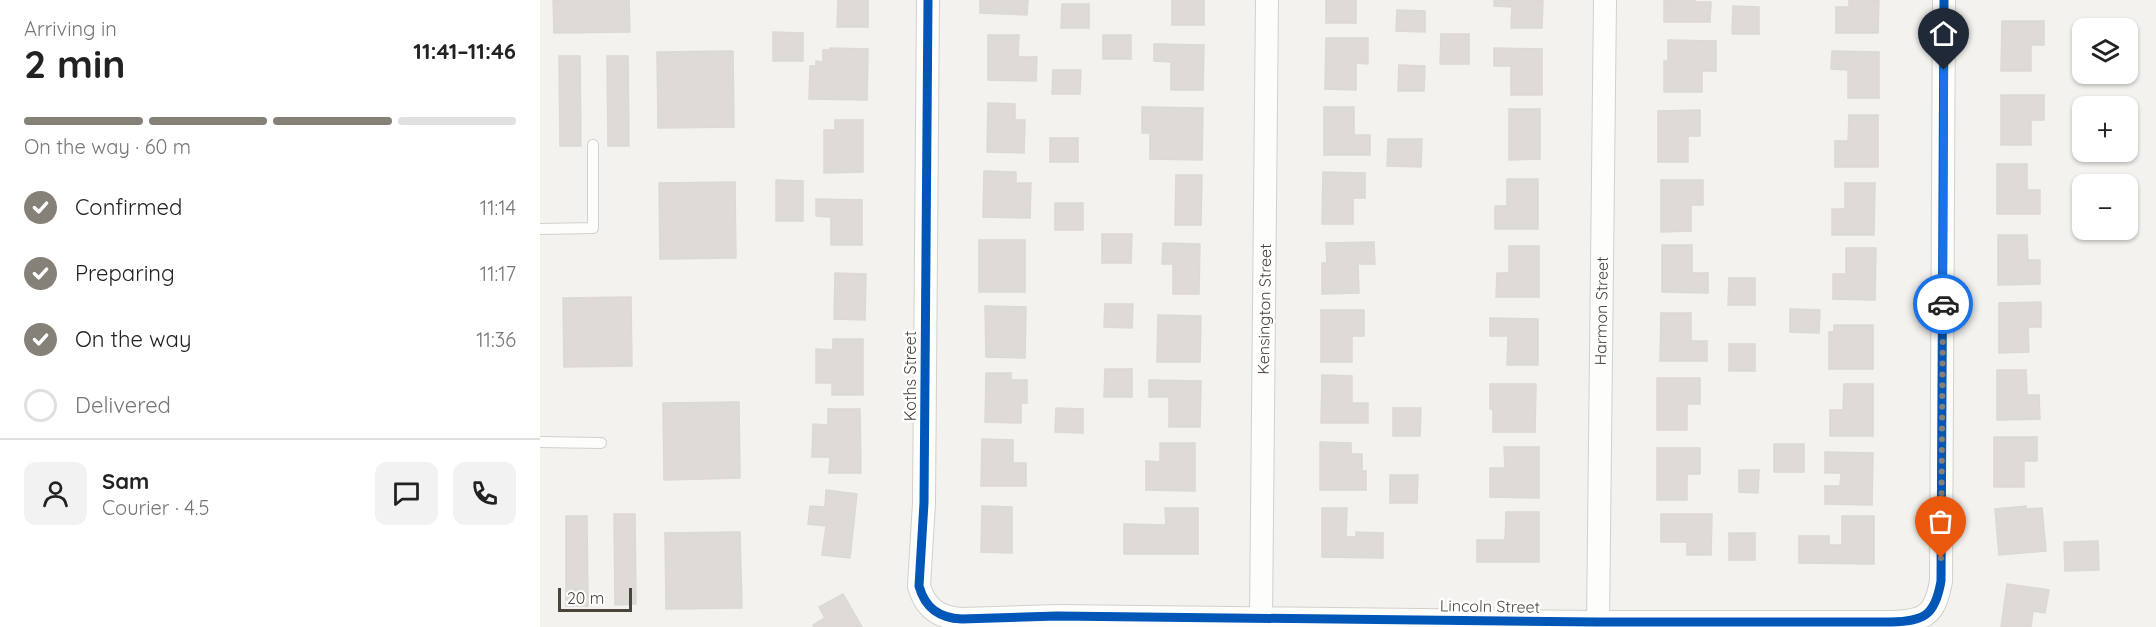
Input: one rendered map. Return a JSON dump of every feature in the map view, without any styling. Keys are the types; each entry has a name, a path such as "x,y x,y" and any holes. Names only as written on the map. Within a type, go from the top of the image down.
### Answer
{"street":[{"name":"Koths Street","path":"928,0 924,503 919,586 922,597 929,607 950,618 1057,621"},
{"name":"Kensington Street","path":"1261,618 1267,0"},
{"name":"Harmon Street","path":"1598,622 1605,0"},
{"name":"Lincoln Street","path":"1057,621 1261,618 1598,622 1891,622 1923,619 1931,611 1938,598 1941,582 1944,0"}],"lane":[{"path":"540,229 593,228 593,145"},
{"path":"540,442 601,443"}],"building":[{"path":"553,0 629,0 630,32 554,33"},
{"path":"838,0 868,0 868,27 837,27"},
{"path":"980,0 1028,0 1027,15 980,13"},
{"path":"1172,0 1204,0 1204,25 1172,25"},
{"path":"1326,0 1356,0 1356,23 1326,23"},
{"path":"1494,0 1543,0 1542,28 1511,28 1512,7 1494,6"},
{"path":"1664,0 1711,2 1710,22 1664,22"},
{"path":"1849,0 1879,0 1878,33 1836,33 1836,7 1849,7"},
{"path":"1062,4 1089,4 1089,28 1061,28"},
{"path":"1733,6 1759,7 1759,34 1732,34"},
{"path":"1397,10 1425,11 1425,32 1396,31"},
{"path":"2002,21 2044,21 2044,45 2031,45 2031,71 2001,71"},
{"path":"773,32 803,33 803,61 773,61"},
{"path":"1441,34 1469,34 1469,64 1440,64"},
{"path":"988,35 1019,35 1018,57 1037,57 1036,81 988,80"},
{"path":"1103,35 1131,35 1131,59 1103,59"},
{"path":"1326,38 1368,38 1368,64 1356,63 1356,90 1325,89"},
{"path":"1668,40 1716,41 1716,71 1702,71 1702,92 1664,92 1664,61 1668,61"},
{"path":"1154,44 1204,45 1203,90 1171,90 1171,62 1154,61"},
{"path":"830,48 868,49 867,100 809,99 810,66 816,66 816,61 823,62 823,50"},
{"path":"1494,48 1542,49 1542,95 1511,95 1511,66 1494,66"},
{"path":"733,51 734,127 658,128 657,52"},
{"path":"1832,51 1879,52 1879,98 1848,98 1848,70 1831,69"},
{"path":"559,56 580,56 581,146 560,146"},
{"path":"607,56 628,56 629,146 608,146"},
{"path":"1399,65 1425,66 1424,91 1398,91"},
{"path":"1053,70 1081,70 1080,94 1052,94"},
{"path":"2001,95 2044,95 2044,120 2031,120 2031,145 2001,145"},
{"path":"988,103 1015,104 1015,120 1025,120 1024,153 987,152"},
{"path":"1142,107 1203,108 1202,160 1150,159 1150,133 1142,133"},
{"path":"1324,107 1354,107 1354,135 1370,135 1370,155 1324,155"},
{"path":"1509,109 1540,109 1540,159 1509,160"},
{"path":"1700,110 1700,136 1688,136 1688,162 1658,162 1658,111"},
{"path":"1849,115 1878,115 1878,167 1835,167 1835,141 1848,141"},
{"path":"835,120 863,120 863,172 824,173 824,130 835,130"},
{"path":"1050,138 1078,138 1078,162 1050,162"},
{"path":"1388,139 1422,139 1421,167 1387,166"},
{"path":"1997,164 2027,164 2027,190 2040,190 2040,214 1997,214"},
{"path":"984,171 1016,172 1016,183 1031,183 1030,218 983,217"},
{"path":"1323,172 1365,173 1365,198 1353,198 1353,224 1322,224"},
{"path":"1176,175 1202,175 1201,225 1175,225"},
{"path":"1507,179 1538,179 1538,229 1495,229 1495,206 1507,206"},
{"path":"776,180 803,181 803,221 776,221"},
{"path":"1661,180 1703,180 1703,205 1691,205 1691,231 1661,232"},
{"path":"735,182 736,258 660,259 659,183"},
{"path":"1845,183 1875,183 1874,235 1832,235 1832,209 1845,209"},
{"path":"816,199 862,200 862,245 831,245 831,217 816,216"},
{"path":"1055,203 1083,203 1083,230 1055,230"},
{"path":"1102,234 1132,234 1131,263 1102,263"},
{"path":"1998,235 2027,235 2028,260 2040,260 2040,284 1998,285"},
{"path":"979,240 1025,240 1025,292 979,292"},
{"path":"1374,242 1375,264 1358,264 1359,293 1322,294 1322,263 1327,263 1326,243"},
{"path":"1163,243 1200,244 1199,294 1173,294 1173,264 1162,264"},
{"path":"1662,245 1692,245 1692,273 1708,273 1708,293 1662,292"},
{"path":"1509,246 1539,246 1539,297 1496,297 1497,273 1509,273"},
{"path":"1846,248 1876,248 1875,300 1833,299 1833,274 1846,274"},
{"path":"835,273 866,274 865,320 834,319"},
{"path":"1729,278 1755,278 1755,305 1728,305"},
{"path":"631,297 632,366 564,367 563,298"},
{"path":"2041,302 2041,327 2028,327 2029,352 1999,353 1999,303"},
{"path":"1105,304 1133,304 1132,328 1104,327"},
{"path":"985,306 1026,307 1025,358 986,357"},
{"path":"1790,309 1820,310 1819,333 1790,332"},
{"path":"1321,310 1364,310 1364,336 1352,336 1352,362 1321,362"},
{"path":"1661,313 1691,313 1691,341 1707,341 1707,361 1660,361"},
{"path":"1158,315 1201,316 1200,362 1157,362"},
{"path":"1490,318 1538,319 1538,365 1507,365 1508,336 1490,336"},
{"path":"1834,325 1873,325 1873,369 1829,369 1829,332 1834,332"},
{"path":"833,339 863,339 863,395 832,395 832,383 816,383 816,349 833,350"},
{"path":"1729,344 1755,344 1755,371 1729,371"},
{"path":"1105,369 1132,369 1132,397 1104,397"},
{"path":"1997,370 2026,370 2027,395 2039,395 2040,419 1997,420"},
{"path":"986,373 1011,373 1011,380 1027,380 1027,403 1021,403 1021,423 985,422"},
{"path":"1322,375 1352,376 1352,403 1368,403 1368,423 1321,423"},
{"path":"1657,378 1700,378 1700,404 1687,404 1687,430 1657,430"},
{"path":"1149,380 1201,381 1200,427 1169,427 1169,397 1149,397"},
{"path":"1490,384 1536,384 1535,432 1493,432"},
{"path":"1844,384 1873,384 1873,436 1830,436 1830,410 1843,410"},
{"path":"739,402 740,478 664,480 663,403"},
{"path":"1056,408 1083,409 1083,433 1055,432"},
{"path":"1393,408 1421,408 1420,436 1393,436"},
{"path":"828,409 860,409 861,473 829,473 830,457 812,457 813,424 828,425"},
{"path":"1994,437 2037,437 2037,461 2024,461 2024,487 1994,487"},
{"path":"982,439 1013,440 1013,463 1026,463 1026,486 981,486"},
{"path":"1320,442 1351,443 1351,454 1362,454 1362,471 1366,471 1366,490 1320,490"},
{"path":"1160,443 1195,443 1195,491 1146,490 1146,461 1160,462"},
{"path":"1774,444 1804,444 1804,472 1774,472"},
{"path":"1504,447 1539,447 1539,498 1490,497 1490,468 1505,468"},
{"path":"1657,448 1700,448 1700,474 1687,474 1687,500 1657,500"},
{"path":"1825,452 1873,453 1872,505 1825,504 1825,486 1840,486 1841,473 1825,473"},
{"path":"1739,470 1759,470 1758,493 1739,492"},
{"path":"1390,475 1418,475 1417,503 1390,503"},
{"path":"826,490 857,494 850,558 822,555 826,526 808,524 810,506 825,507"},
{"path":"982,506 1012,507 1012,553 981,552"},
{"path":"2026,506 2026,509 2042,508 2046,551 1999,555 1995,509"},
{"path":"1165,508 1198,508 1198,554 1124,554 1124,524 1166,525"},
{"path":"1322,508 1347,508 1346,537 1356,537 1356,532 1383,533 1383,558 1322,557"},
{"path":"1506,512 1539,512 1539,562 1477,562 1477,540 1505,540"},
{"path":"614,514 635,514 636,604 615,605"},
{"path":"1661,514 1712,514 1711,555 1687,555 1687,542 1661,542"},
{"path":"566,516 587,516 588,606 566,606"},
{"path":"1842,516 1874,516 1874,564 1799,563 1799,536 1829,536 1829,545 1842,545"},
{"path":"740,532 742,608 666,609 665,533"},
{"path":"1729,533 1755,533 1755,560 1729,560"},
{"path":"2098,541 2099,570 2065,571 2064,542"},
{"path":"2007,584 2049,590 2045,613 2033,611 2031,627 2001,627"},
{"path":"843,594 862,627 814,627 813,625 825,618 819,607"}],"cycle path":[{"path":"928,0 924,503 919,586 929,606 946,617 962,619 1057,616 1598,622 1891,622 1920,618 1931,609 1935,602 1941,581 1944,0"}],"way so far":[{"path":"1941,558 1943,304"}],"route":[{"path":"1943,304 1944,70"}]}
